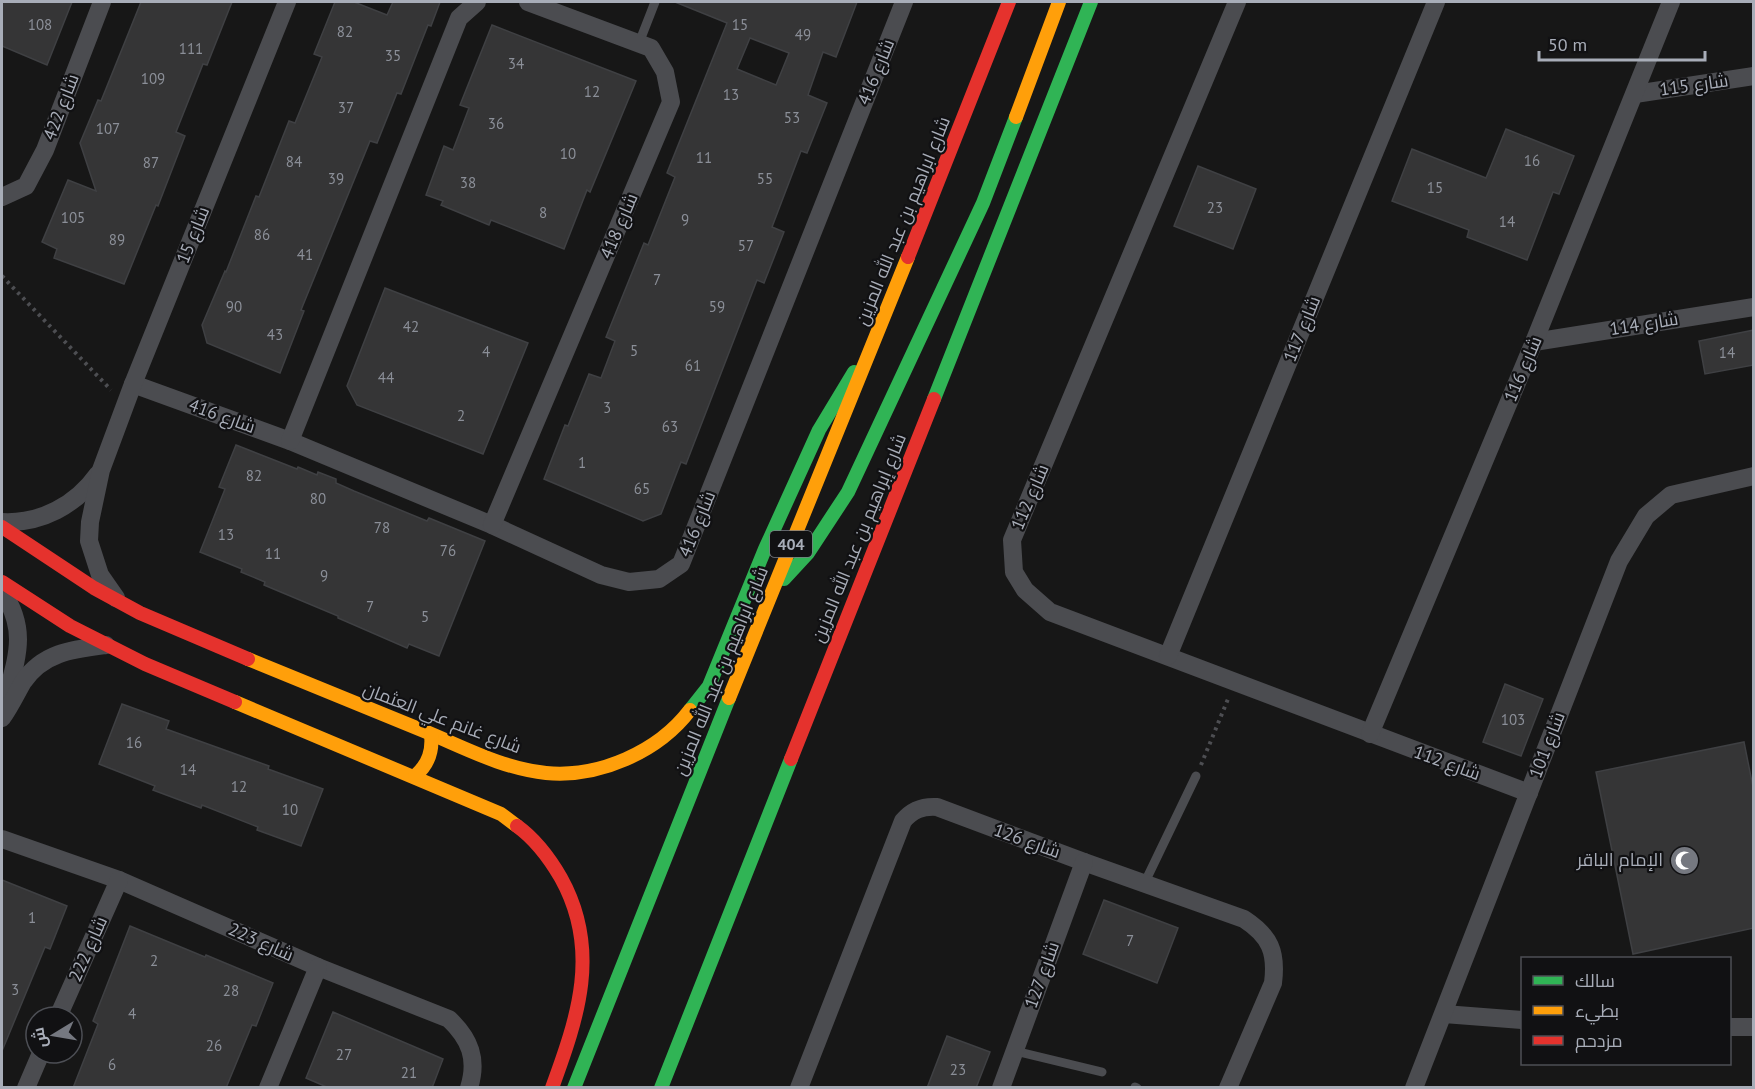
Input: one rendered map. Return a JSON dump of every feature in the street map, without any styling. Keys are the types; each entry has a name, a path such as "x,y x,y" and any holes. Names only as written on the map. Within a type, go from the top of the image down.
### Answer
{"main road":[{"name":"شارع ابراهيم بن عبد الله المزين","path":"574,1088 1010,2"},
{"path":"770,595 808,553 848,492 982,203 1059,2"},
{"name":"شارع إبراهيم بن عبد الله المزين","path":"661,1088 1091,2"},
{"name":"شارع غانم علي العثمان","path":"2,527 94,588 187,634 499,762 546,773 568,773 610,766 640,753 667,735 697,704 709,686 765,549 819,430 833,403 876,339"},
{"path":"2,582 70,626 145,664 415,776 501,814 516,824 542,848 564,881 581,933 584,969 576,1017 552,1088"},
{"path":"415,776 423,770 429,760 433,743 431,735"}],"street":[{"name":"شارع 422","path":"2,197 26,186 45,150 102,2"},
{"name":"شارع 15","path":"118,601 100,574 89,541 90,522 101,470 286,2"},
{"path":"290,441 459,18 477,2"},
{"name":"شارع 418","path":"492,525 671,102 665,72 651,48 528,2"},
{"name":"شارع 416","path":"130,392 290,441 492,525 601,575 629,582 659,579 681,564 904,2"},
{"name":"شارع 112","path":"1237,2 1012,540 1014,572 1025,590 1050,612 1529,793"},
{"name":"شارع 117","path":"1168,656 1436,2"},
{"name":"شارع 116","path":"1370,734 1534,342 1671,2"},
{"name":"شارع 115","path":"1635,94 1754,76"},
{"name":"شارع 114","path":"1534,342 1754,307"},
{"name":"شارع 15","path":"2,522 24,521 53,512 80,495 101,470"},
{"name":"شارع 101","path":"1414,1088 1619,561 1646,516 1671,495 1754,476"},
{"path":"2,591 15,619 19,647 2,718 23,682 39,664 66,651 106,645"},
{"name":"شارع 126","path":"800,1088 903,821 917,808 937,807 1244,918 1257,927 1267,939 1273,953 1275,968 1273,984 1228,1088"},
{"name":"شارع 223","path":"2,839 119,880 318,967 449,1019 461,1031 469,1045 473,1060 469,1088"},
{"name":"شارع 127","path":"1001,1088 1084,862"},
{"name":"شارع 222","path":"63,1005 119,880"},
{"path":"268,1088 318,967"},
{"path":"1444,1014 1521,1020"},
{"path":"1731,1027 1754,1027"},
{"path":"26,1088 36,1065"}],"lane":[{"path":"639,43 655,2"},
{"path":"1145,882 1196,776"},
{"path":"1015,1051 1102,1072"}],"path":[{"path":"2,276 115,395 130,392"},
{"path":"1196,776 1235,682"}],"building":[{"path":"2,2 72,2 47,65 2,46"},
{"path":"141,2 232,2 207,65 203,64 176,132 185,136 124,284 54,258 57,249 42,242 68,180 96,191 80,143 98,100 101,101"},
{"path":"335,2 354,2 387,15 393,2 440,2 431,26 428,25 401,94 397,93 377,143 370,141 301,310 304,311 280,373 207,343 202,325 256,196 259,197 289,121 295,123 322,57 314,54"},
{"path":"675,2 857,2 836,57 823,52 808,95 827,103 807,153 801,151 772,227 784,232 764,283 757,280 686,464 681,462 661,514 643,521 544,479 565,425 568,426 589,374 601,378 615,341 606,337 644,243 648,245 675,177 667,173 727,23","holes":["750,38 789,53 776,85 737,69"]},
{"path":"492,25 636,81 590,192 587,190 564,249 491,220 489,225 441,205 443,201 426,195 444,146 453,150 469,108 460,105"},
{"path":"1506,129 1574,156 1559,194 1553,192 1527,260 1467,237 1469,230 1392,201 1412,149 1486,178"},
{"path":"1198,166 1256,189 1233,249 1174,226"},
{"path":"385,288 528,343 483,454 357,405 347,386"},
{"path":"1754,330 1754,365 1705,374 1699,341"},
{"path":"236,445 297,469 298,467 317,475 318,472 336,479 336,483 354,491 427,521 429,518 485,541 439,656 409,644 407,648 338,618 338,616 264,585 265,582 241,572 242,569 200,552 225,489 219,487"},
{"path":"1505,684 1543,699 1521,756 1483,742"},
{"path":"122,704 169,721 166,729 269,766 268,769 323,789 301,846 257,830 258,827 202,805 201,808 153,790 155,786 99,764"},
{"name":"الإمام الباقر","path":"1744,742 1754,792 1754,928 1633,954 1596,772"},
{"path":"2,880 67,906 50,949 45,947 2,1051"},
{"path":"1104,900 1178,928 1157,983 1083,954"},
{"path":"130,926 273,983 256,1026 252,1025 226,1088 73,1088 82,1065 84,1065 98,1024 93,1021"},
{"path":"333,1012 443,1059 432,1088 329,1088 306,1078"},
{"path":"947,1036 990,1052 976,1088 927,1088"}],"traffic: fast":[{"path":"934,399 1091,2"},
{"path":"784,579 808,553 848,492 983,203 1016,117"},
{"path":"690,710 709,686 765,549 819,430 854,372"},
{"path":"574,1088 729,698"},
{"path":"661,1088 791,759"}],"traffic: slow":[{"path":"1016,117 1059,2"},
{"path":"729,698 908,257"},
{"path":"248,659 486,758 546,773 586,771 626,759 661,738 690,710"},
{"path":"235,702 501,814 517,826"},
{"path":"415,776 429,758 431,735"}],"traffic: jam":[{"path":"908,257 1009,2"},
{"path":"791,759 934,399"},
{"path":"2,527 94,588 140,613 248,659"},
{"path":"2,582 70,626 145,664 235,702"},
{"path":"517,826 542,850 561,878 573,905 580,931 583,957 577,1009 552,1088"}],"place":[{"name":"الإمام الباقر","path":"1684,860"}]}
